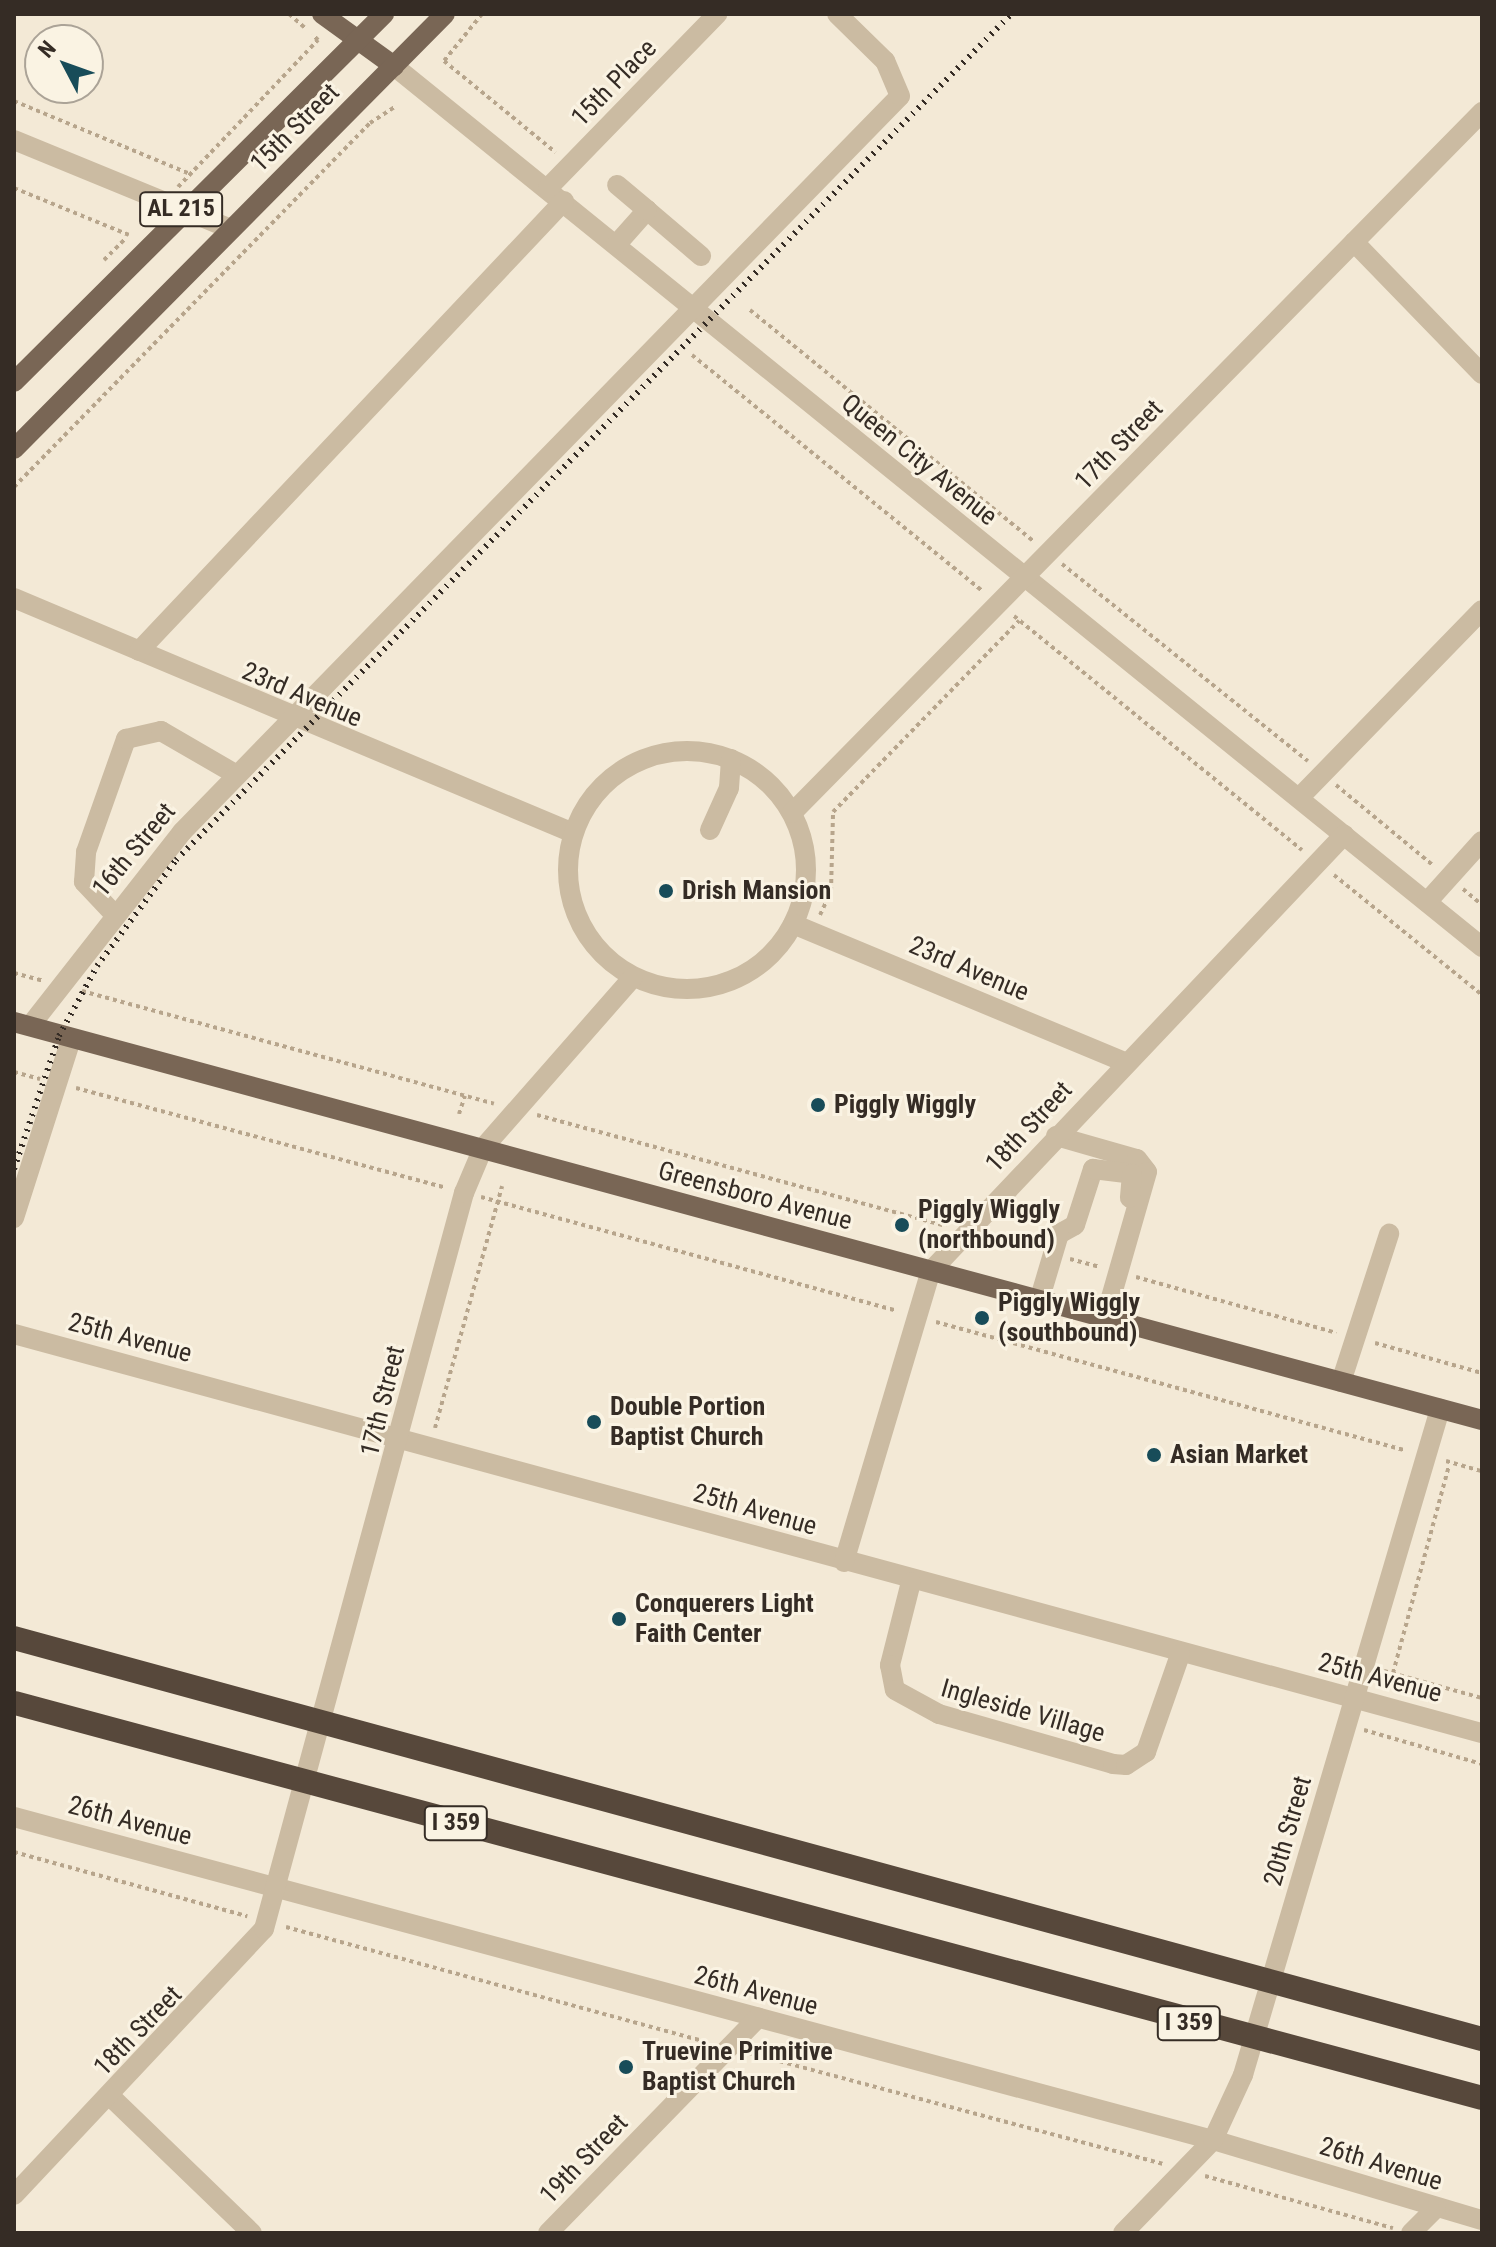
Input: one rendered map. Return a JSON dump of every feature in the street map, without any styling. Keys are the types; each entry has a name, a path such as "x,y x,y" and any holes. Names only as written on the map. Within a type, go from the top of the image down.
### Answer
{"highway":[{"name":"I 359","path":"14,1638 1482,2039"},
{"name":"I 359","path":"15,1703 1482,2098"}],"main road":[{"name":"Queen City Avenue","path":"322,14 356,42 394,66"},
{"name":"15th Street","path":"14,382 180,210 384,14"},
{"name":"15th Street","path":"14,449 445,14"},
{"name":"Greensboro Avenue","path":"22,1024 1482,1420"}],"street":[{"name":"15th Place","path":"139,651 717,14"},
{"name":"16th Street","path":"22,1024 237,775 695,313 900,96 885,61 837,14"},
{"name":"Queen City Avenue","path":"394,66 556,195 695,313 1482,947"},
{"name":"17th Street","path":"792,813 1482,112"},
{"path":"14,140 231,229"},
{"path":"617,185 701,256"},
{"path":"616,245 647,210"},
{"path":"1354,242 1482,374"},
{"name":"23rd Avenue","path":"14,598 292,720 573,833"},
{"path":"1299,798 1482,610"},
{"path":"114,914 84,882 86,852 126,739 161,731 237,775"},
{"path":"691,751 731,759 762,776 792,813 806,863 803,928 772,954 730,982 681,990 633,977 597,950 572,904 573,833 602,787 643,759 691,751"},
{"path":"710,830 729,788 731,759"},
{"name":"18th Street","path":"844,1562 931,1271 1124,1062 1344,835"},
{"path":"1427,902 1482,841"},
{"name":"23rd Avenue","path":"803,928 1124,1062"},
{"name":"17th Street","path":"277,1888 401,1439 464,1193 483,1148 633,977"},
{"path":"14,1218 54,1082 71,1039"},
{"path":"1056,1136 1144,1167 1105,1318"},
{"path":"1039,1301 1059,1234 1075,1225 1099,1165 1132,1174 1127,1232"},
{"path":"1341,1382 1389,1234"},
{"name":"25th Avenue","path":"14,1334 431,1446 911,1582 1482,1733"},
{"name":"20th Street","path":"1123,2233 1213,2140 1243,2075 1440,1409"},
{"name":"Ingleside Village","path":"911,1582 890,1665 895,1690 939,1714 1113,1764 1126,1765 1146,1752 1180,1655"},
{"name":"26th Avenue","path":"14,1817 1213,2140 1482,2220"},
{"name":"18th Street","path":"14,2195 251,1951 277,1888"},
{"name":"19th Street","path":"548,2233 758,2018"},
{"path":"111,2097 252,2233"},
{"path":"1411,2233 1436,2208"}],"path":[{"path":"14,101 190,174"},
{"path":"14,487 370,123 396,106"},
{"path":"14,188 129,235"},
{"path":"803,928 831,891 833,812 1019,621"},
{"path":"1323,774 1482,905"},
{"path":"1318,862 1482,995"},
{"path":"14,973 57,985"},
{"path":"92,994 1482,1373"},
{"path":"14,1072 1482,1471"},
{"path":"459,1114 465,1096"},
{"path":"431,1446 502,1186"},
{"path":"1393,1673 1449,1465"},
{"path":"1364,1665 1482,1698"},
{"path":"1346,1725 1482,1764"}],"railway":[{"path":"14,1169 59,1036 97,966 176,860 1011,14"}],"place":[{"name":"Drish Mansion","path":"666,891"},
{"name":"Piggly Wiggly","path":"818,1105"},
{"name":"Piggly Wiggly (northbound)","path":"902,1225"},
{"name":"Piggly Wiggly (southbound)","path":"982,1318"},
{"name":"Double Portion Baptist Church","path":"594,1422"},
{"name":"Asian Market","path":"1154,1455"},
{"name":"Conquerers Light Faith Center","path":"619,1619"},
{"name":"Truevine Primitive Baptist Church","path":"626,2067"}]}
